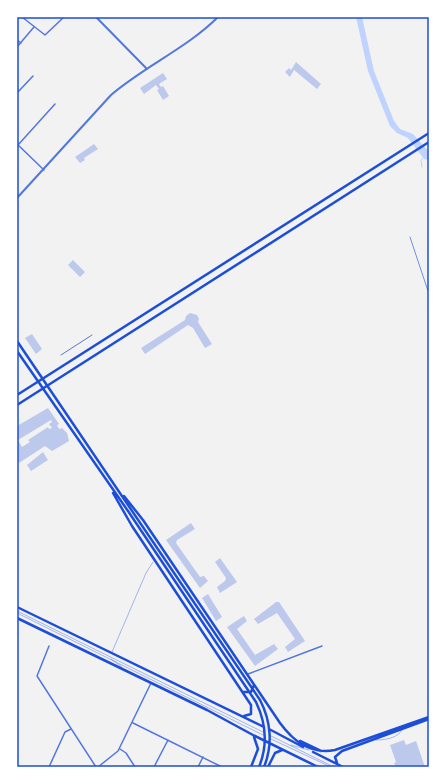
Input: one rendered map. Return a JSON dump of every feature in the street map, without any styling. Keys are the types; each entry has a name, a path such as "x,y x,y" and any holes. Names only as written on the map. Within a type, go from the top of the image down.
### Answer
{"main road":[{"path":"17,395 429,133"},
{"path":"17,405 429,142"},
{"path":"397,152 401,154 401,159"},
{"path":"159,304 159,309 163,311"},
{"path":"17,341 108,473 263,706 270,735 269,752 264,767"},
{"path":"17,351 252,695 260,711 264,727 264,752 259,767"},
{"path":"72,431 74,428 77,429"},
{"path":"108,473 143,520 248,674 282,727 309,750 329,752 429,718"},
{"path":"104,477 154,560 242,692 252,710 250,715 244,716"},
{"path":"17,607 244,716 344,767"},
{"path":"17,618 76,648 207,710 252,735 318,767"},
{"path":"242,692 251,692 254,688 254,684"},
{"path":"344,767 336,762 335,757 338,753 429,718"},
{"path":"251,767 258,747 256,740 252,735"},
{"path":"295,739 319,750 329,752"},
{"path":"268,767 276,753 280,750 285,751"}],"street":[{"path":"22,17 45,35 64,17"},
{"path":"96,17 147,69"},
{"path":"17,198 112,95 147,69 202,32 218,17"},
{"path":"17,47 34,27"},
{"path":"17,40 21,43"},
{"path":"17,93 33,76"},
{"path":"44,170 17,144 55,104"},
{"path":"61,355 92,335"},
{"path":"49,646 36,675 97,767 115,756 120,749 151,683"},
{"path":"248,674 322,646"},
{"path":"132,723 222,767"},
{"path":"49,767 65,732 71,729"},
{"path":"154,767 168,740"},
{"path":"120,749 126,752 135,767"},
{"path":"198,767 203,757"}],"lane":[{"path":"111,653 146,572 154,560"},
{"path":"17,611 334,767"},
{"path":"17,613 331,767"},
{"path":"76,648 77,642"},
{"path":"110,658 128,672"},
{"path":"288,744 309,750"},
{"path":"310,763 325,767"}],"water":[{"path":"356,17 362,17 374,71 394,121 400,129 413,134 429,152 429,160 424,159 408,138 397,133 390,126 368,71"}],"building":[{"path":"296,62 321,84 317,89 294,70 290,77 285,72 289,68 291,70"},
{"path":"163,73 167,79 159,84 161,87 163,86 169,96 163,100 157,90 159,89 156,85 144,94 140,88"},
{"path":"94,144 98,149 84,158 85,160 80,163 75,157"},
{"path":"73,260 85,272 80,277 68,265"},
{"path":"190,313 197,315 199,319 198,322 212,344 205,348 193,328 188,325 145,354 141,348 185,320 186,316"},
{"path":"32,334 42,349 36,354 25,338"},
{"path":"48,408 59,424 57,425 59,429 62,428 67,433 69,441 52,451 45,446 19,463 17,459 17,426","holes":["51,420 52,422 49,424 52,428 49,429 48,427 28,440 30,442 22,447 18,440"]},
{"path":"43,452 48,460 31,471 27,465"},
{"path":"191,523 195,529 177,540 176,543 200,577 204,576 208,581 200,588 166,540"},
{"path":"220,558 237,582 220,593 217,587 225,581 226,578 215,562"},
{"path":"208,594 222,617 216,621 202,598"},
{"path":"276,602 279,602 305,641 288,652 285,647 295,639 277,613 258,624 254,619"},
{"path":"244,616 247,621 237,629 255,655 274,644 278,649 255,666 227,627"},
{"path":"404,740 406,745 416,741 425,767 396,767 394,763 396,762 390,745"}],"waterway":[{"path":"422,167 421,160 424,157"}],"railway":[{"path":"410,237 429,294"}]}
